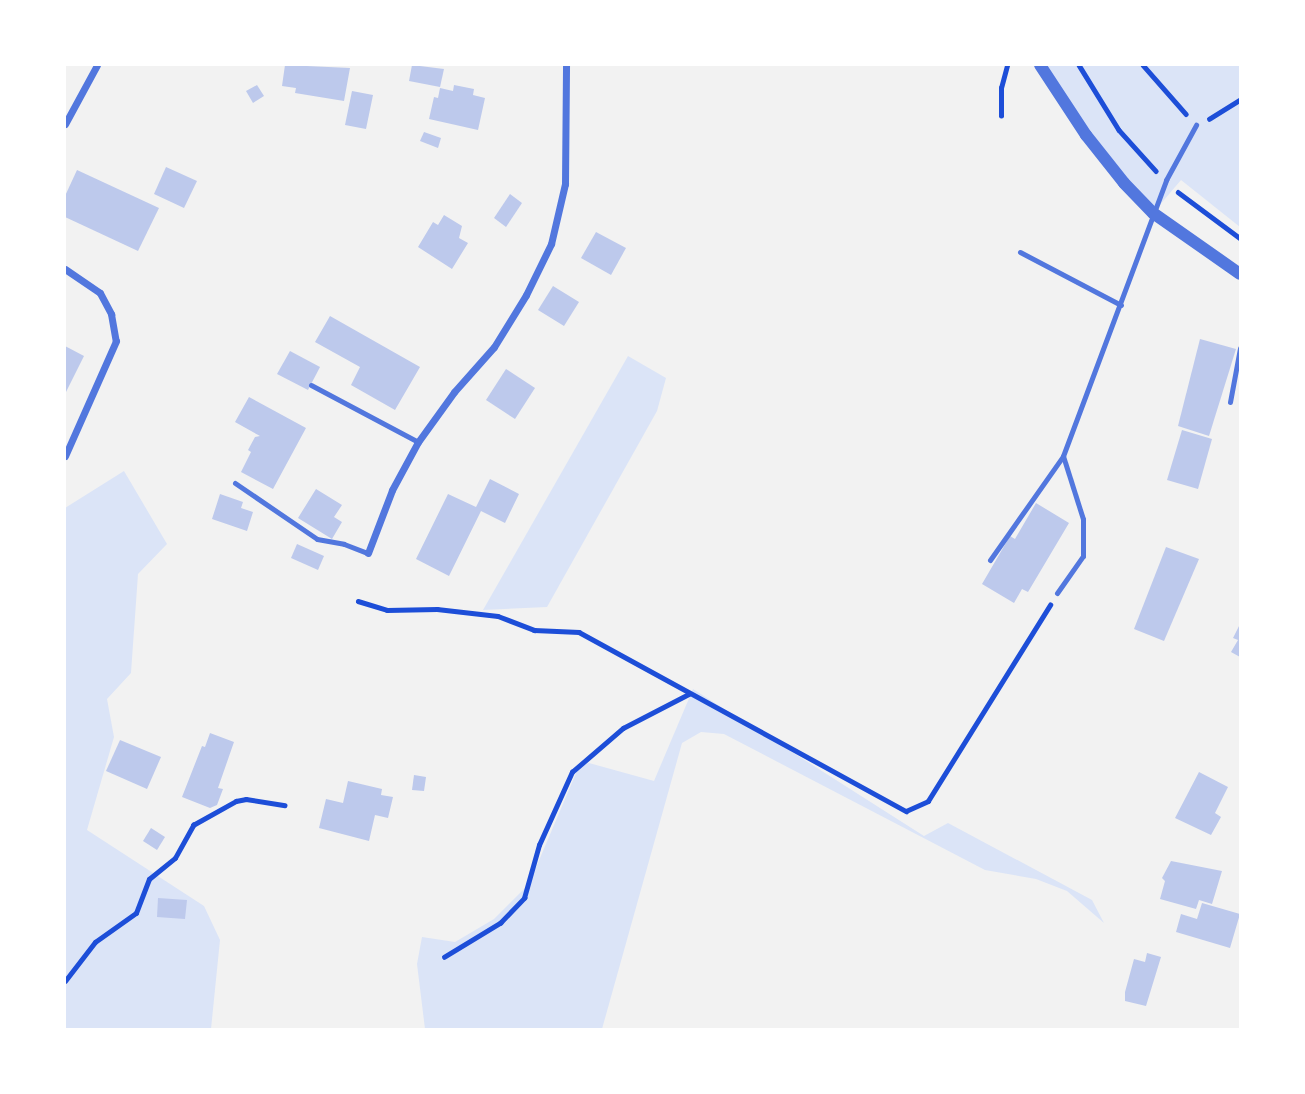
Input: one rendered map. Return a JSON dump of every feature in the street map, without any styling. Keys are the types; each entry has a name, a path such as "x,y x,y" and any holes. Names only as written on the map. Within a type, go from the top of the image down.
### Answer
{"street":[{"path":"65,124 97,65"},
{"path":"368,553 392,490 418,442 454,392 494,347 526,295 551,244 565,184 566,65"},
{"path":"1040,65 1086,135 1153,213 1240,274"},
{"path":"65,269 100,293 111,314 116,341 65,456"}],"lane":[{"path":"990,560 1063,456 1166,180 1196,125"},
{"path":"1020,252 1121,306"},
{"path":"1230,402 1240,348"},
{"path":"311,386 418,442"},
{"path":"1057,593 1083,556 1083,519 1063,456"},
{"path":"235,484 317,539 344,544 368,553"}],"path":[{"path":"1001,116 1001,88 1007,65"},
{"path":"1079,65 1119,130 1166,180 1240,238"},
{"path":"1143,65 1196,125 1240,100"},
{"path":"358,601 387,610 437,609 498,616 534,630 579,632 906,811 928,801 1057,593"},
{"path":"444,957 500,922 524,898 539,845 572,772 623,728 690,693"},
{"path":"65,981 95,942 135,913 149,878 175,858 193,825 236,801 246,799 285,805"}],"shaded area":[{"path":"1040,65 1240,65 1240,227 1181,180 1153,213"},
{"path":"628,356 666,378 657,411 547,607 483,610"},
{"path":"124,471 167,544 138,574 131,673 107,699 114,737 87,830 204,906 220,940 211,1029 65,1029 65,508"},
{"path":"693,689 924,836 948,823 1092,900 1104,923 1067,891 1036,879 985,870 724,734 701,732 682,743 602,1029 425,1029 417,964 422,937 455,942 494,919 529,884 579,766 589,763 654,781"}],"building":[{"path":"285,65 350,68 344,101 295,93 296,88 282,86"},
{"path":"412,65 444,69 440,87 409,81"},
{"path":"257,85 264,96 253,103 246,91"},
{"path":"454,85 474,89 473,95 485,98 478,130 429,119 434,97 438,98 440,88 453,91"},
{"path":"352,91 373,95 366,129 345,125"},
{"path":"424,132 441,138 438,148 420,141"},
{"path":"166,167 197,181 184,208 154,194"},
{"path":"77,170 159,208 138,251 65,217 65,196"},
{"path":"510,194 522,203 506,227 494,218"},
{"path":"444,215 462,226 459,238 468,243 452,269 418,247 433,222 438,225"},
{"path":"596,232 626,248 611,275 581,258"},
{"path":"553,286 579,302 564,326 538,310"},
{"path":"330,316 420,367 395,410 351,385 360,367 315,342"},
{"path":"1200,339 1236,349 1209,436 1178,426"},
{"path":"65,346 84,356 65,394"},
{"path":"290,351 320,367 308,390 277,374"},
{"path":"506,369 535,388 515,419 486,400"},
{"path":"249,397 306,428 273,489 241,472 251,452 248,450 255,437 260,436 235,422"},
{"path":"1182,430 1212,439 1198,489 1167,480"},
{"path":"490,479 519,494 505,523 481,511 449,576 416,559 448,494 476,507"},
{"path":"316,489 342,505 334,517 342,522 332,539 298,518"},
{"path":"220,494 243,502 241,508 253,512 247,531 212,519"},
{"path":"1036,503 1069,523 1028,592 1022,589 1014,603 982,584 1010,536 1015,539"},
{"path":"297,544 324,556 318,570 291,558"},
{"path":"1166,547 1199,559 1164,641 1134,629"},
{"path":"1240,624 1240,657 1231,652 1238,640 1233,638"},
{"path":"210,733 234,742 218,788 223,789 217,805 210,808 182,797 202,746 205,747"},
{"path":"120,740 161,757 147,789 106,771"},
{"path":"1199,772 1228,787 1215,813 1221,817 1211,835 1175,818"},
{"path":"414,775 426,777 424,791 412,790"},
{"path":"348,781 382,789 381,795 393,797 388,818 375,815 369,841 319,828 326,799 343,803"},
{"path":"151,828 165,837 157,850 143,841"},
{"path":"1171,861 1222,871 1212,904 1199,900 1196,909 1160,899 1165,881 1162,878"},
{"path":"158,898 187,900 185,919 157,917"},
{"path":"1202,903 1240,914 1230,948 1176,932 1181,914 1197,919"},
{"path":"1147,953 1161,957 1146,1006 1125,1001 1125,992 1134,959 1145,962"}]}
